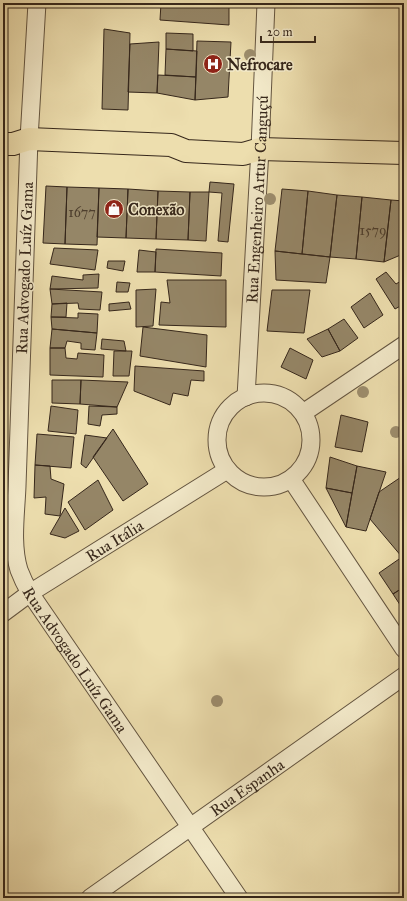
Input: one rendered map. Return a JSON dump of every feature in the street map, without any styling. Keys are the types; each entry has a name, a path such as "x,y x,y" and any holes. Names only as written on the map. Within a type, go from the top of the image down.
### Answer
{"main road":[{"path":"3,131 16,132 29,139"},
{"path":"3,144 13,144 29,139 171,144 186,151 243,154 260,149 404,153"}],"street":[{"name":"Rua Advogado Luíz Gama","path":"37,3 29,139 16,553 20,570 30,593 239,898"},
{"name":"Rua Engenheiro Artur Canguçú","path":"246,396 260,149 266,3"},
{"path":"303,413 404,345"},
{"path":"259,393 271,394 283,397 294,404 303,413 309,424 311,448 301,471 292,479 278,486 264,488 250,486 237,480 227,470 220,457 217,443 218,428 224,415 234,404 246,396 259,393"},
{"name":"Rua Itália","path":"3,613 30,593 227,470"},
{"path":"292,479 404,649"},
{"name":"Rua Espanha","path":"90,898 404,676"}],"building":[{"path":"161,3 229,3 229,25 160,20"},
{"path":"104,29 130,33 128,110 102,109"},
{"path":"166,33 193,34 193,51 166,49"},
{"name":"Nefrocare","path":"197,41 231,42 228,97 195,100"},
{"path":"159,42 157,93 128,92 130,44"},
{"path":"166,49 197,51 196,77 165,75"},
{"path":"158,75 196,77 195,100 157,93"},
{"path":"210,182 234,184 228,242 218,241 222,193 209,192"},
{"path":"46,186 67,187 65,244 43,243"},
{"path":"67,187 99,188 97,245 65,244"},
{"path":"99,188 128,189 126,238 97,237"},
{"path":"128,189 158,191 156,239 126,238"},
{"path":"282,189 308,191 302,254 275,251"},
{"path":"158,191 190,192 188,240 156,239"},
{"path":"308,191 337,195 330,257 302,254"},
{"path":"190,192 209,192 206,241 188,240"},
{"path":"337,195 362,197 356,259 330,257"},
{"path":"362,197 391,200 384,262 356,259"},
{"path":"391,200 404,201 403,254 384,262"},
{"path":"54,248 98,250 95,270 50,264"},
{"path":"156,249 222,253 221,276 155,272"},
{"path":"139,250 156,252 155,272 137,272"},
{"path":"275,251 330,257 326,283 276,280"},
{"path":"108,261 125,261 123,271 107,268"},
{"path":"386,272 396,284 404,279 404,304 395,309 376,279"},
{"path":"99,274 98,288 50,289 52,276 83,280 83,275"},
{"path":"167,280 226,280 226,327 159,325 161,302 170,303"},
{"path":"117,282 130,283 128,292 116,292"},
{"path":"50,289 102,292 100,310 79,309 78,303 52,304"},
{"path":"156,289 153,326 136,327 136,290"},
{"path":"272,290 310,290 304,333 267,331"},
{"path":"370,293 383,315 364,328 351,307"},
{"path":"129,302 131,309 109,311 109,304"},
{"path":"67,303 66,317 51,317 52,304"},
{"path":"78,313 98,314 97,333 52,329 51,317 78,318"},
{"path":"344,319 358,338 340,351 328,329"},
{"path":"143,327 207,335 206,367 140,356"},
{"path":"52,329 97,333 95,350 81,349 81,343 67,341 65,348 50,348"},
{"path":"328,329 340,351 322,357 307,339"},
{"path":"102,339 124,341 126,351 101,349"},
{"path":"50,348 65,348 66,358 77,359 78,353 104,355 103,377 50,375"},
{"path":"290,348 313,360 306,379 281,367"},
{"path":"114,351 132,351 129,376 113,376"},
{"path":"135,366 204,371 204,381 191,380 188,396 173,393 170,405 134,391"},
{"path":"52,380 81,380 80,404 52,403"},
{"path":"81,380 128,382 117,407 80,404"},
{"path":"51,406 78,410 76,434 48,431"},
{"path":"89,406 117,407 117,414 102,415 100,426 88,424"},
{"path":"341,415 368,422 362,452 335,447"},
{"path":"113,429 148,484 123,501 93,457"},
{"path":"37,434 74,437 71,468 35,465"},
{"path":"85,435 107,438 86,468 81,464"},
{"path":"330,457 357,466 352,493 326,488"},
{"path":"35,465 50,466 51,479 64,484 60,516 45,514 46,497 34,498"},
{"path":"357,466 386,472 366,531 346,527"},
{"path":"404,475 404,556 402,557 370,519 379,492"},
{"path":"98,480 113,510 85,530 68,502"},
{"path":"326,488 352,493 346,527"},
{"path":"65,508 79,531 65,538 50,534"},
{"path":"402,557 404,559 404,587 393,594 379,573"},
{"path":"404,587 404,611 393,594"}],"place":[{"name":"Nefrocare","path":"213,64"},
{"name":"Conexão","path":"114,209"}]}
